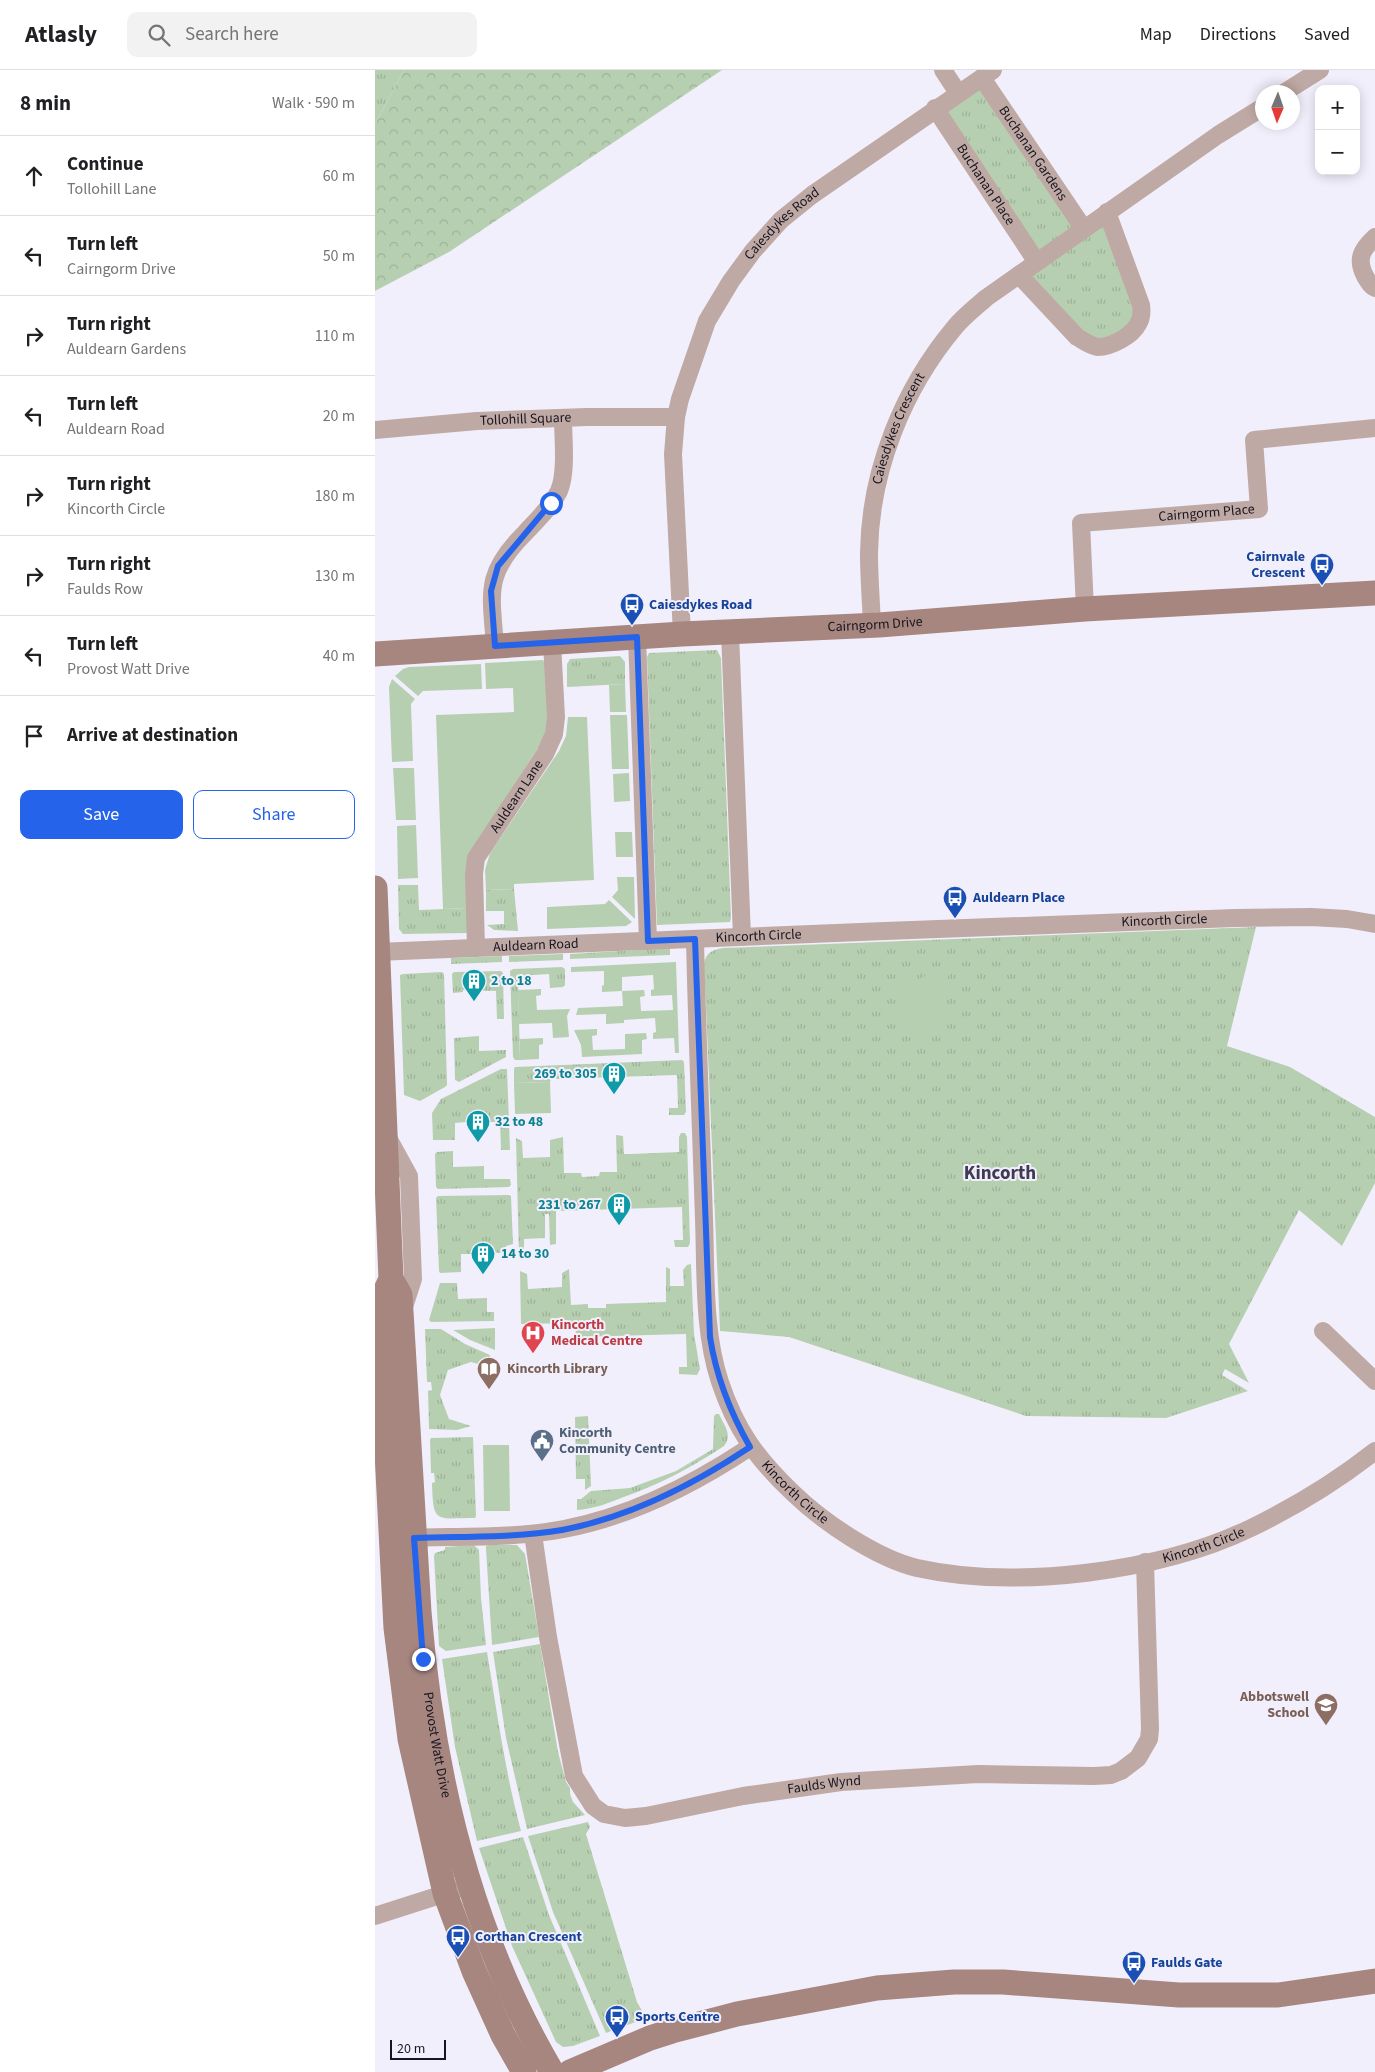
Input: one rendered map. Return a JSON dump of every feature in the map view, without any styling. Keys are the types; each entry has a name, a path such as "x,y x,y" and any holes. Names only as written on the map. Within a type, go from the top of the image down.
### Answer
{"street":[{"path":"943,70 958,93"},
{"path":"1296,85 1319,70"},
{"name":"Caiesdykes Road","path":"682,634 673,454 676,417 680,399 707,321 731,281 753,251 781,220 812,195 935,108 987,74"},
{"name":"Buchanan Gardens","path":"987,74 1084,229"},
{"name":"Buchanan Place","path":"935,108 1036,262"},
{"name":"Caiesdykes Crescent","path":"872,625 869,552 871,518 876,490 892,433 919,378 957,325 986,298 1036,262 1255,112"},
{"path":"1019,275 1077,337 1087,344 1097,347 1108,346 1129,334 1138,325 1142,315 1141,305 1107,212"},
{"path":"1375,236 1361,254 1360,262 1361,268 1369,282 1375,288"},
{"name":"Tollohill Square","path":"375,430 477,421 676,417"},
{"path":"495,646 491,591 493,578 498,566 521,536 542,515 559,490 562,478 563,418"},
{"name":"Cairngorm Place","path":"1085,610 1081,522 1259,509 1254,440 1375,428"},
{"name":"Cairngorm Drive","path":"375,654 1375,593"},
{"path":"730,632 742,937"},
{"path":"637,637 648,941"},
{"name":"Auldearn Lane","path":"476,948 474,874 476,858 545,754 554,734 556,717 552,643"},
{"name":"Provost Watt Drive","path":"375,888 379,1141 388,1300 390,1440 403,1538 419,1621 441,1772 469,1886 505,1978 552,2072"},
{"name":"Kincorth Circle","path":"1375,924 1347,919 1311,917 895,930 695,939 710,1337 715,1367 724,1393 750,1447 785,1486 808,1508 868,1548 915,1567 968,1575 1041,1577 1084,1573 1145,1562 1203,1546 1249,1529 1339,1477 1375,1451"},
{"name":"Auldearn Road","path":"377,952 695,939"},
{"path":"379,1141 409,1176 413,1279 388,1300"},
{"path":"1323,1331 1375,1381"},
{"path":"403,1538 533,1534 591,1523 646,1504 700,1478 750,1447"},
{"name":"Faulds Wynd","path":"533,1534 548,1638 574,1776 593,1806 604,1814 625,1818 646,1816 743,1796 841,1782 979,1774 1094,1776 1121,1771 1138,1758 1149,1739 1145,1562"},
{"name":"Provost Watt Drive","path":"403,1538 396,1628 409,1739 445,1893 474,1970 503,2035 523,2072"},
{"path":"375,1916 469,1886"},
{"path":"570,2072 650,2038 672,2031 737,2014 877,1988 954,1982 1003,1982 1179,1996 1278,1994 1375,1981"}],"green space":[{"path":"375,70 404,70 375,124"},
{"path":"404,70 722,70 449,252 375,291 375,124"},
{"path":"982,78 1084,228 1107,212 1142,315 1097,347 1019,275 1035,262 935,108"},
{"path":"717,650 721,658 731,918 730,922 657,925 647,657 649,653"},
{"path":"620,656 625,662 625,684 567,687 567,664 570,659"},
{"path":"543,660 547,666 547,734 503,802 468,908 443,909 436,715 514,712 513,688 486,689 485,663"},
{"path":"481,664 482,689 423,691 418,696 395,676 403,669 409,667"},
{"path":"392,679 415,699 411,704 413,761 392,762 389,687"},
{"path":"625,684 626,712 610,712 609,685"},
{"path":"610,715 627,715 629,769 612,769"},
{"path":"568,717 587,717 594,880 514,884 514,889 486,890 485,870 490,853 559,751 566,736"},
{"path":"393,768 414,768 416,820 396,820"},
{"path":"629,773 630,801 614,802 613,774"},
{"path":"416,825 418,878 398,879 397,826"},
{"path":"615,832 632,832 633,857 616,857"},
{"path":"617,877 634,877 635,919 612,897 618,890"},
{"path":"398,885 418,885 419,910 468,908 468,933 403,934 399,929"},
{"path":"514,889 518,931 494,930 487,925 504,924 504,911 486,911 486,890"},
{"path":"609,900 632,922 626,926 547,929 547,907 605,904"},
{"path":"1256,927 1227,1046 1290,1067 1375,1117 1375,1183 1342,1246 1299,1210 1229,1344 1249,1383 1225,1369 1222,1375 1248,1391 1166,1418 1026,1416 789,1337 720,1331 704,963 711,952 723,948"},
{"path":"670,948 670,955 570,959 570,954"},
{"path":"563,954 563,960 509,962 509,956"},
{"path":"502,956 502,962 451,964 451,958"},
{"path":"676,962 679,1053 675,1053 674,1038 653,1039 653,1033 656,1032 655,1018 624,1020 624,1023 606,1024 606,1014 576,1015 578,1008 623,1006 622,991 602,992 604,971 571,972 571,967","holes":["653,975 654,989 651,990 651,996 672,995 673,1010 641,1011 640,997 645,996 644,990 622,991 622,977"]},
{"path":"562,967 565,969 565,985 563,987 550,988 549,974 518,976 520,1060 515,1060 513,1057 510,971 513,969"},
{"path":"501,971 503,973 504,1019 497,1019 496,991 463,990 463,992 453,993 452,974 454,972"},
{"path":"939,971 948,974 944,1022 936,1031 897,1029 895,1021 900,1010 901,986"},
{"path":"442,972 444,974 447,1085 420,1101 404,1095 400,975"},
{"path":"541,989 541,995 536,996 537,1010 570,1009 567,1016 569,1037 553,1038 552,1023 519,1024 518,990"},
{"path":"597,1029 597,1035 592,1036 593,1050 625,1049 625,1034 646,1033 647,1039 642,1040 642,1054 582,1057 581,1045 574,1030"},
{"path":"479,1036 479,1051 506,1050 506,1057 459,1082 455,1080 454,1038"},
{"path":"543,1038 543,1044 539,1045 539,1059 520,1060 520,1039"},
{"path":"682,1060 684,1062 686,1112 684,1115 669,1115 669,1108 678,1108 677,1075 551,1079 550,1082 514,1083 515,1067"},
{"path":"501,1069 507,1069 510,1150 501,1150 500,1122 489,1122 488,1120 455,1123 455,1140 433,1140 432,1113 441,1099"},
{"path":"550,1082 551,1113 515,1114 514,1083"},
{"path":"681,1133 685,1133 687,1137 690,1243 688,1247 675,1247 674,1240 683,1240 682,1207 556,1211 556,1244 550,1245 549,1214 545,1214 545,1238 524,1239 524,1256 519,1257 516,1138 522,1141 523,1158 550,1157 550,1140 563,1137 564,1173 581,1173 582,1177 599,1176 600,1172 617,1172 616,1135 623,1136 624,1154 631,1154 679,1152 679,1137"},
{"path":"453,1151 453,1167 484,1166 484,1179 510,1179 511,1185 509,1187 438,1189 436,1187 435,1154 437,1152"},
{"path":"438,1196 511,1196 513,1244 506,1246 506,1253 472,1252 472,1254 461,1254 461,1272 440,1273 436,1198"},
{"path":"691,1264 694,1334 700,1369 697,1375 679,1374 679,1367 687,1367 686,1334 576,1337 575,1323 521,1324 520,1271 527,1274 528,1289 562,1287 562,1273 569,1269 571,1305 588,1304 588,1308 606,1308 606,1304 666,1302 666,1267 670,1269 670,1286 684,1286 683,1270 687,1265"},
{"path":"440,1283 457,1283 458,1299 487,1298 487,1312 494,1312 494,1321 431,1322 429,1320"},
{"path":"495,1328 495,1350 470,1340 453,1330"},
{"path":"425,1329 441,1329 465,1344 490,1355 492,1368 471,1362 448,1370 440,1395 449,1419 471,1426 457,1430 429,1429 428,1391 432,1390 431,1382 427,1382"},
{"path":"719,1414 728,1434 727,1442 724,1446 687,1469 661,1482 599,1506 577,1510 577,1499 581,1499 591,1491 630,1488 676,1471 713,1449 714,1416"},
{"path":"588,1416 591,1486 585,1490 585,1479 576,1479 575,1417"},
{"path":"473,1437 476,1516 475,1518 445,1518 439,1516 434,1506 432,1483 435,1482 434,1473 431,1473 430,1440 431,1438"},
{"path":"483,1445 509,1445 510,1511 484,1511"},
{"path":"474,1545 479,1550 481,1598 486,1645 446,1651 439,1646 434,1556 435,1553 445,1550 445,1547"},
{"path":"517,1545 525,1554 539,1637 492,1645 486,1549 486,1546"},
{"path":"540,1644 558,1752 573,1802 585,1815 527,1829 506,1738 493,1652"},
{"path":"487,1652 506,1764 521,1831 477,1841 455,1747 442,1659"},
{"path":"588,1822 590,1827 586,1834 637,2002 646,2018 606,2033 553,1912 528,1836"},
{"path":"523,1837 549,1915 600,2036 573,2046 563,2047 556,2042 512,1946 479,1848"}],"place":[{"name":"Cairnvale Crescent","path":"1322,586"},
{"name":"Caiesdykes Road","path":"632,626"},
{"name":"Auldearn Place","path":"955,919"},
{"name":"2 to 18","path":"474,1002"},
{"name":"269 to 305","path":"614,1095"},
{"name":"32 to 48","path":"478,1143"},
{"name":"231 to 267","path":"619,1226"},
{"name":"14 to 30","path":"483,1275"},
{"name":"Kincorth Medical Centre","path":"533,1354"},
{"name":"Kincorth Library","path":"489,1390"},
{"name":"Kincorth Community Centre","path":"542,1462"},
{"name":"Abbotswell School","path":"1326,1726"},
{"name":"Corthan Crescent","path":"458,1958"},
{"name":"Faulds Gate","path":"1134,1984"},
{"name":"Sports Centre","path":"617,2038"}],"district":[{"name":"Kincorth","path":"1000,1173"}],"route":[{"path":"423,1659 414,1538 533,1534 563,1530 591,1523 618,1515 673,1492 700,1478 750,1447 724,1393 715,1367 710,1337 695,939 648,941 637,637 495,646 491,591 493,578 498,566 521,536 551,503"}]}
